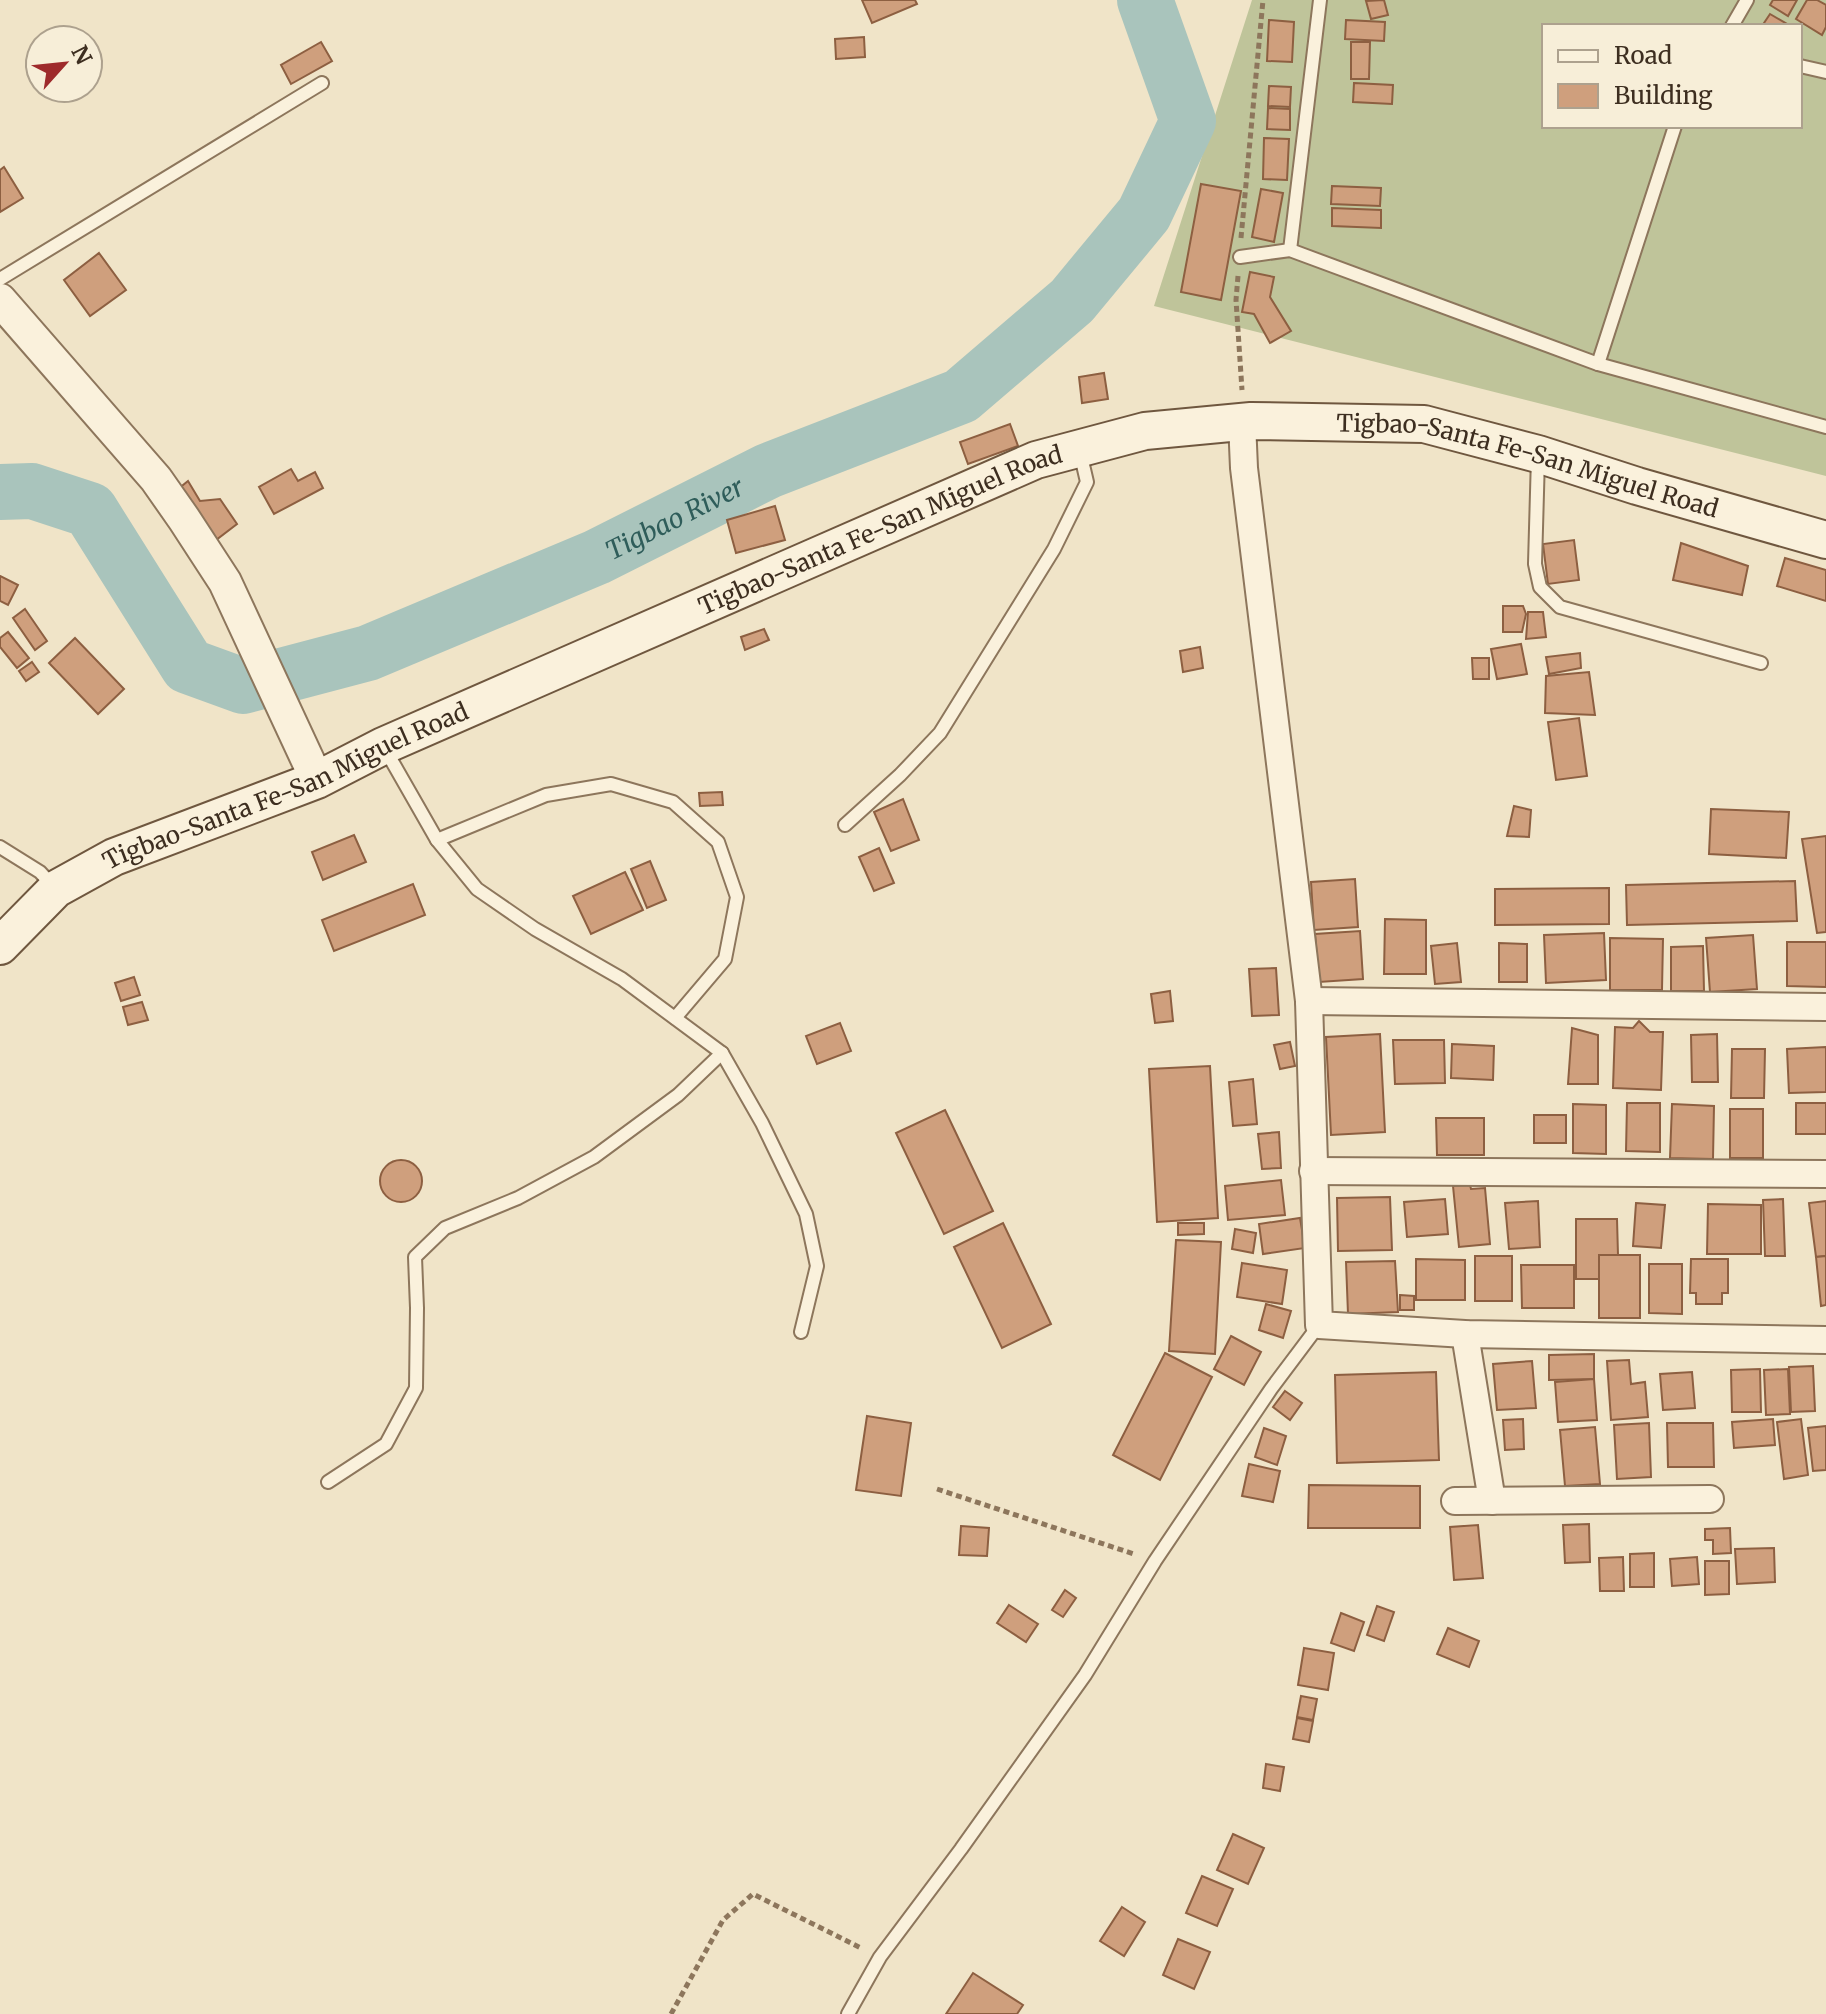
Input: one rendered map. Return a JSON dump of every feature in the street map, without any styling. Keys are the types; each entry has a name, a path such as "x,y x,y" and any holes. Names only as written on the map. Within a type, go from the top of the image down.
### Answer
{"main road":[{"name":"Tigbao-Santa Fe-San Miguel Road","path":"0,946 56,889 114,857 317,780 383,746 1036,460 1145,431 1242,422 1424,424 1538,454 1826,540"}],"street":[{"path":"0,300 156,479 225,582 317,780"},
{"path":"1242,422 1244,468 1309,1001 1319,1325 1465,1334 1826,1340"},
{"path":"1309,1001 1826,1007"},
{"path":"1313,1171 1826,1174"},
{"path":"1465,1334 1492,1501"},
{"path":"1455,1501 1710,1499"}],"lane":[{"path":"1290,250 1320,0"},
{"path":"1733,24 1747,0"},
{"path":"1802,66 1826,72"},
{"path":"0,279 322,83"},
{"path":"1598,364 1674,128"},
{"path":"1240,257 1290,250 1598,364 1826,427"},
{"path":"845,825 940,733 1054,549 1087,482 1080,449"},
{"path":"1538,454 1535,564 1540,587 1560,607 1761,663"},
{"path":"383,746 437,840 477,889 535,929 622,979 722,1053 762,1123 806,1214 817,1266 801,1332"},
{"path":"437,840 546,795 611,784 673,802 718,842 737,897 725,959 675,1018"},
{"path":"0,847 40,872 56,889"},
{"path":"328,1482 386,1444 416,1388 415,1257 445,1228 518,1198 594,1157 678,1095 722,1053"},
{"path":"848,2014 880,1957 1085,1675 1155,1561 1271,1389 1319,1325"}],"path":[{"path":"1242,422 1236,300 1263,0"},
{"path":"937,1489 1155,1561"},
{"path":"671,2014 723,1920 753,1894 880,1957"}],"green space":[{"path":"1252,0 1826,0 1826,476 1154,306"}],"building":[{"path":"862,0 915,0 917,4 872,23"},
{"path":"1384,0 1388,15 1371,19 1366,1"},
{"path":"1773,0 1797,0 1788,16 1770,5"},
{"path":"1807,0 1817,0 1826,5 1826,27 1822,35 1796,19"},
{"path":"1770,14 1787,24 1763,24"},
{"path":"1269,20 1294,22 1292,62 1267,61"},
{"path":"1346,20 1385,22 1384,41 1345,39"},
{"path":"864,37 865,57 836,59 835,39"},
{"path":"321,42 332,61 291,84 281,65"},
{"path":"1351,42 1370,42 1369,79 1351,79"},
{"path":"1354,83 1393,85 1392,104 1353,102"},
{"path":"1269,86 1291,87 1290,107 1268,106"},
{"path":"1268,108 1290,109 1290,130 1267,129"},
{"path":"1264,138 1289,139 1287,180 1263,179"},
{"path":"4,167 23,198 0,212 0,170"},
{"path":"1201,184 1241,191 1221,300 1181,292"},
{"path":"1332,186 1381,188 1380,206 1331,204"},
{"path":"1261,189 1283,193 1274,242 1252,237"},
{"path":"1332,208 1381,210 1381,228 1332,226"},
{"path":"99,253 126,290 90,316 64,280"},
{"path":"1250,272 1274,277 1270,297 1291,331 1270,343 1254,314 1242,312"},
{"path":"1104,373 1108,399 1082,403 1079,377"},
{"path":"1010,424 1018,446 968,464 960,442"},
{"path":"291,469 298,481 315,472 323,488 274,514 259,487"},
{"path":"188,481 200,501 220,499 237,524 216,540 177,490"},
{"path":"775,506 785,540 736,553 727,520"},
{"path":"1574,540 1579,580 1548,584 1543,544"},
{"path":"1681,543 1748,566 1742,595 1673,580"},
{"path":"1785,558 1826,570 1826,601 1777,586"},
{"path":"0,576 18,585 8,605 0,601"},
{"path":"1503,606 1523,606 1526,614 1522,632 1503,632"},
{"path":"25,609 47,641 35,650 13,618"},
{"path":"1528,612 1543,612 1546,637 1526,639"},
{"path":"764,629 769,640 745,650 741,637"},
{"path":"8,632 29,658 17,668 0,647 0,638"},
{"path":"75,638 124,689 98,714 49,663"},
{"path":"1521,644 1527,674 1497,679 1491,649"},
{"path":"1200,647 1203,668 1183,672 1180,651"},
{"path":"1580,653 1581,668 1549,674 1546,657"},
{"path":"1472,658 1489,658 1489,679 1473,679"},
{"path":"32,662 39,672 26,681 19,671"},
{"path":"1589,672 1595,715 1545,713 1546,676"},
{"path":"1579,718 1587,776 1556,780 1548,722"},
{"path":"722,792 723,805 700,806 699,793"},
{"path":"903,799 919,840 891,851 874,812"},
{"path":"1514,806 1531,810 1529,837 1507,836"},
{"path":"1711,809 1789,812 1786,858 1709,854"},
{"path":"354,835 366,862 323,880 312,852"},
{"path":"1826,836 1826,932 1817,933 1802,839"},
{"path":"879,848 894,883 874,891 859,857"},
{"path":"650,861 666,900 647,908 631,869"},
{"path":"625,872 643,910 591,934 573,896"},
{"path":"1355,879 1358,927 1314,930 1311,882"},
{"path":"1795,881 1797,921 1627,925 1626,885"},
{"path":"413,884 425,915 334,951 322,920"},
{"path":"1609,888 1609,924 1495,925 1495,889"},
{"path":"1385,919 1426,920 1426,974 1384,974"},
{"path":"1360,931 1363,979 1319,982 1315,934"},
{"path":"1604,933 1606,980 1546,983 1544,935"},
{"path":"1753,935 1757,989 1710,992 1706,938"},
{"path":"1610,938 1663,939 1662,990 1610,990"},
{"path":"1787,942 1826,942 1826,987 1787,986"},
{"path":"1457,943 1461,982 1435,984 1431,946"},
{"path":"1499,943 1527,944 1527,982 1499,982"},
{"path":"1703,946 1704,991 1671,991 1671,947"},
{"path":"1276,968 1279,1015 1252,1016 1249,969"},
{"path":"134,977 140,995 121,1001 115,983"},
{"path":"1170,991 1173,1021 1155,1023 1151,994"},
{"path":"142,1002 148,1020 128,1025 123,1007"},
{"path":"1639,1021 1650,1032 1663,1032 1661,1090 1613,1088 1615,1027 1633,1028"},
{"path":"840,1023 851,1051 817,1064 806,1036"},
{"path":"1572,1028 1598,1035 1598,1084 1568,1084"},
{"path":"1380,1034 1385,1132 1331,1135 1326,1037"},
{"path":"1717,1034 1718,1082 1692,1082 1691,1035"},
{"path":"1393,1040 1444,1040 1445,1083 1395,1084"},
{"path":"1290,1042 1295,1066 1280,1069 1274,1045"},
{"path":"1452,1044 1494,1046 1493,1080 1451,1078"},
{"path":"1826,1047 1826,1092 1789,1093 1787,1049"},
{"path":"1732,1049 1765,1049 1764,1098 1731,1098"},
{"path":"1210,1066 1218,1218 1157,1222 1149,1069"},
{"path":"1253,1079 1257,1124 1233,1126 1229,1082"},
{"path":"1627,1103 1660,1103 1660,1152 1626,1151"},
{"path":"1796,1103 1826,1103 1826,1134 1796,1134"},
{"path":"1573,1104 1606,1105 1606,1154 1573,1153"},
{"path":"1672,1104 1714,1106 1713,1159 1670,1158"},
{"path":"1730,1109 1763,1109 1763,1158 1730,1158"},
{"path":"945,1110 993,1211 944,1234 896,1133"},
{"path":"1534,1115 1566,1115 1566,1143 1534,1143"},
{"path":"1436,1118 1484,1118 1484,1155 1437,1155"},
{"path":"1279,1132 1281,1168 1262,1169 1258,1134"},
{"path":"401,1160 416,1166 422,1181 416,1196 401,1202 386,1196 380,1181 386,1166"},
{"path":"1281,1180 1285,1215 1228,1220 1225,1186"},
{"path":"1470,1185 1471,1189 1485,1188 1490,1244 1459,1247 1453,1186"},
{"path":"1390,1197 1392,1250 1338,1251 1337,1198"},
{"path":"1445,1199 1448,1234 1407,1237 1404,1202"},
{"path":"1783,1199 1785,1256 1765,1256 1763,1200"},
{"path":"1538,1201 1540,1247 1509,1249 1505,1203"},
{"path":"1826,1201 1826,1256 1816,1257 1809,1203"},
{"path":"1636,1203 1665,1205 1661,1248 1633,1246"},
{"path":"1708,1204 1761,1205 1761,1254 1707,1254"},
{"path":"1300,1218 1305,1248 1263,1254 1259,1224"},
{"path":"1576,1219 1617,1219 1618,1255 1599,1255 1599,1279 1576,1279"},
{"path":"1003,1223 1051,1324 1002,1348 954,1247"},
{"path":"1178,1223 1204,1223 1204,1234 1178,1235"},
{"path":"1235,1229 1256,1233 1253,1253 1232,1249"},
{"path":"1176,1240 1221,1242 1215,1354 1169,1351"},
{"path":"1599,1255 1640,1255 1640,1318 1599,1318"},
{"path":"1475,1256 1512,1256 1512,1301 1475,1301"},
{"path":"1826,1256 1826,1305 1821,1306 1816,1257"},
{"path":"1416,1259 1465,1260 1465,1300 1416,1300"},
{"path":"1691,1259 1728,1259 1728,1293 1722,1293 1722,1304 1696,1304 1696,1293 1690,1293"},
{"path":"1395,1261 1398,1312 1348,1314 1346,1262"},
{"path":"1242,1263 1287,1270 1282,1304 1237,1297"},
{"path":"1649,1264 1682,1264 1682,1314 1649,1313"},
{"path":"1521,1265 1574,1265 1574,1308 1522,1308"},
{"path":"1400,1295 1414,1296 1414,1310 1400,1310"},
{"path":"1266,1304 1291,1311 1283,1338 1259,1330"},
{"path":"1231,1336 1261,1352 1244,1385 1214,1369"},
{"path":"1165,1353 1212,1377 1160,1480 1113,1455"},
{"path":"1594,1354 1594,1379 1549,1380 1549,1355"},
{"path":"1629,1360 1631,1384 1645,1382 1648,1417 1611,1420 1607,1361"},
{"path":"1532,1361 1536,1408 1497,1410 1493,1364"},
{"path":"1813,1366 1815,1411 1791,1412 1789,1367"},
{"path":"1760,1369 1761,1412 1732,1412 1731,1370"},
{"path":"1788,1369 1790,1414 1766,1415 1764,1370"},
{"path":"1436,1372 1439,1460 1337,1463 1335,1375"},
{"path":"1692,1372 1695,1408 1663,1410 1660,1374"},
{"path":"1594,1379 1597,1420 1558,1422 1555,1382"},
{"path":"1285,1391 1302,1403 1290,1420 1273,1407"},
{"path":"867,1416 911,1423 901,1496 856,1490"},
{"path":"1523,1419 1524,1449 1505,1450 1503,1420"},
{"path":"1773,1419 1775,1445 1734,1448 1732,1422"},
{"path":"1801,1419 1808,1475 1784,1479 1777,1422"},
{"path":"1649,1423 1651,1477 1617,1479 1614,1425"},
{"path":"1667,1423 1713,1423 1714,1467 1668,1467"},
{"path":"1826,1426 1826,1470 1813,1471 1808,1428"},
{"path":"1595,1427 1600,1484 1565,1486 1560,1430"},
{"path":"1264,1428 1286,1436 1277,1465 1255,1457"},
{"path":"1249,1464 1280,1471 1273,1502 1242,1496"},
{"path":"1309,1485 1420,1486 1420,1528 1308,1528"},
{"path":"1589,1524 1590,1562 1565,1563 1563,1525"},
{"path":"1478,1525 1483,1578 1454,1580 1450,1527"},
{"path":"961,1526 989,1528 987,1556 959,1555"},
{"path":"1730,1528 1731,1553 1713,1554 1713,1540 1705,1540 1705,1529"},
{"path":"1774,1548 1775,1582 1737,1584 1735,1549"},
{"path":"1654,1553 1654,1587 1630,1587 1630,1554"},
{"path":"1623,1557 1624,1591 1600,1591 1599,1558"},
{"path":"1697,1557 1699,1584 1672,1586 1670,1559"},
{"path":"1705,1561 1729,1561 1729,1594 1705,1595"},
{"path":"1065,1590 1076,1598 1063,1617 1052,1610"},
{"path":"1009,1605 1038,1624 1026,1642 997,1623"},
{"path":"1377,1606 1394,1612 1384,1641 1367,1635"},
{"path":"1341,1613 1364,1622 1354,1651 1331,1643"},
{"path":"1448,1628 1479,1641 1469,1667 1437,1654"},
{"path":"1304,1648 1334,1653 1328,1690 1298,1685"},
{"path":"1301,1696 1317,1699 1313,1720 1297,1717"},
{"path":"1297,1718 1313,1721 1309,1742 1293,1739"},
{"path":"1266,1764 1284,1767 1280,1791 1263,1788"},
{"path":"1233,1834 1264,1848 1248,1884 1217,1870"},
{"path":"1202,1876 1233,1889 1217,1926 1186,1913"},
{"path":"1122,1907 1145,1922 1124,1956 1100,1941"},
{"path":"1178,1939 1210,1952 1194,1989 1163,1975"},
{"path":"973,1973 1023,2005 1017,2014 946,2014"}],"waterway":[{"name":"Tigbao River","path":"0,492 32,491 90,510 188,666 243,686 368,653 597,557 768,471 961,396 1072,301 1144,214 1188,121 1145,0"}]}
